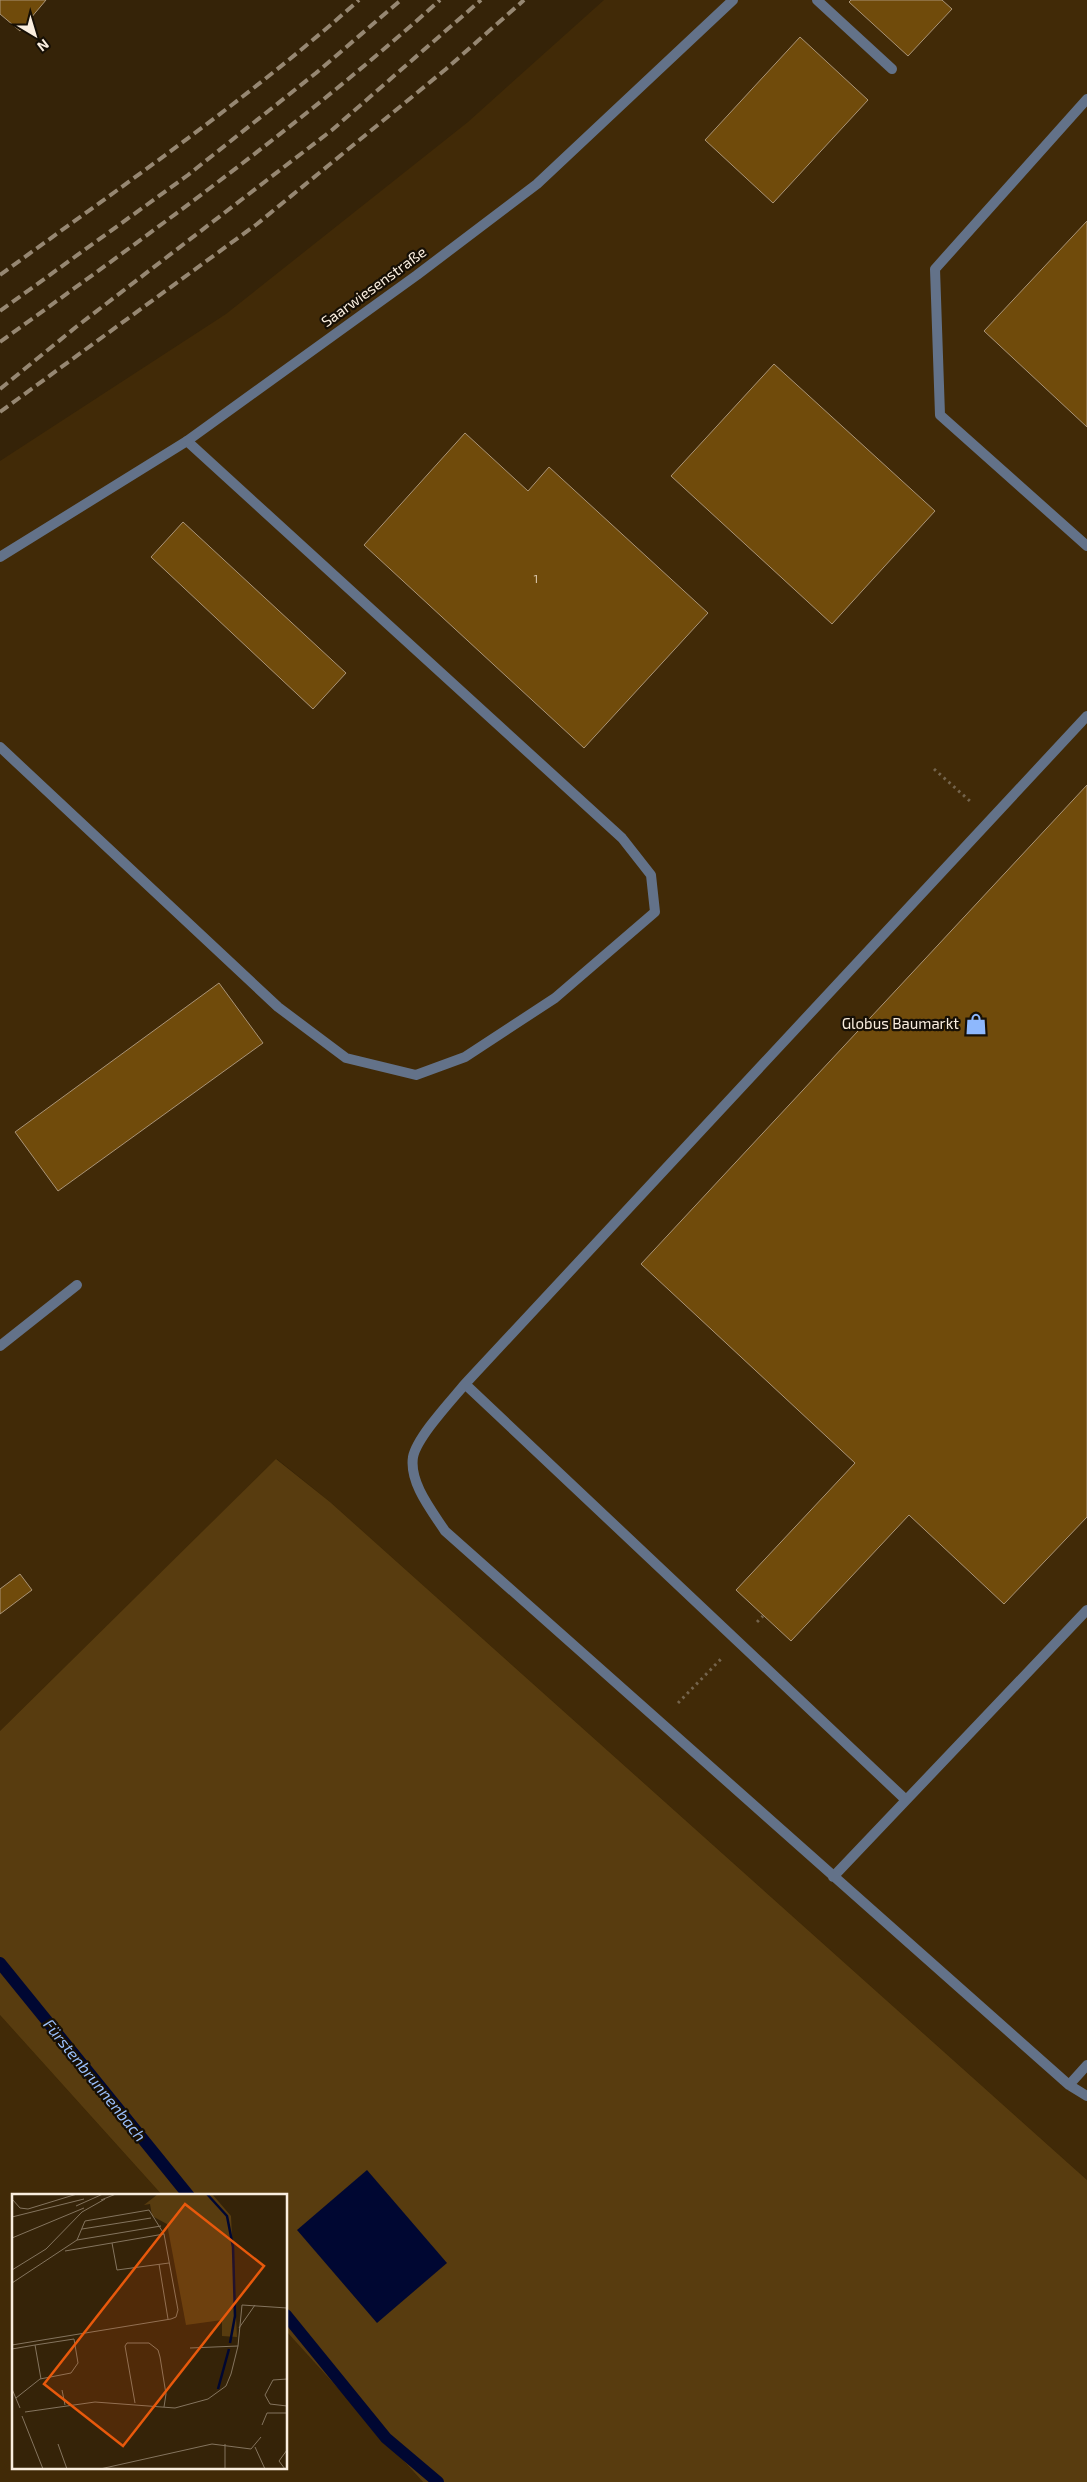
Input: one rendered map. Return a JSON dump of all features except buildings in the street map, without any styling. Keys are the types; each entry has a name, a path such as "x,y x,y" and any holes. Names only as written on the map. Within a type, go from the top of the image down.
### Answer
{"street":[{"name":"Saarwiesenstraße","path":"0,557 187,441 417,275 537,184 733,0"},
{"path":"817,0 892,69"},
{"path":"1087,99 935,269 940,415 1087,546"},
{"path":"0,747 278,1007 346,1058 416,1075 465,1057 555,998 655,912 651,875 622,838 187,441"},
{"path":"1087,716 465,1384 424,1435 413,1457 416,1480 426,1502 445,1531 832,1877 916,1946 1069,2085 1087,2096"},
{"path":"0,1346 77,1285"},
{"path":"465,1384 906,1800"},
{"path":"832,1877 1087,1610"},
{"path":"1069,2085 1087,2065"}],"path":[{"path":"934,769 991,820"},
{"path":"659,1722 763,1616"}],"shaded area":[{"path":"604,0 1087,0 1087,2180 330,1502 277,1459 0,1731 0,461 226,314 468,122"},
{"path":"276,1459 330,1502 1087,2180 1087,2482 423,2482 288,2333 288,2194 161,2194 0,2015 0,1731"},
{"path":"0,2015 161,2194 12,2194 12,2470 288,2470 288,2333 423,2482 0,2482"}],"water":[{"path":"367,2170 447,2263 377,2323 297,2230"}],"waterway":[{"name":"Fürstenbrunnenbach","path":"0,1963 187,2194"},
{"name":"Fürstenbrunnenbach","path":"288,2317 386,2438 438,2482"}],"railway":[{"path":"0,275 228,108 359,0"},
{"path":"0,311 188,175 316,73 401,0"},
{"path":"0,342 225,177 334,91 440,0"},
{"path":"0,389 76,327 332,130 481,0"},
{"path":"0,412 257,224 446,69 524,0"}],"place":[{"name":"Globus Baumarkt","path":"976,1024"}]}
